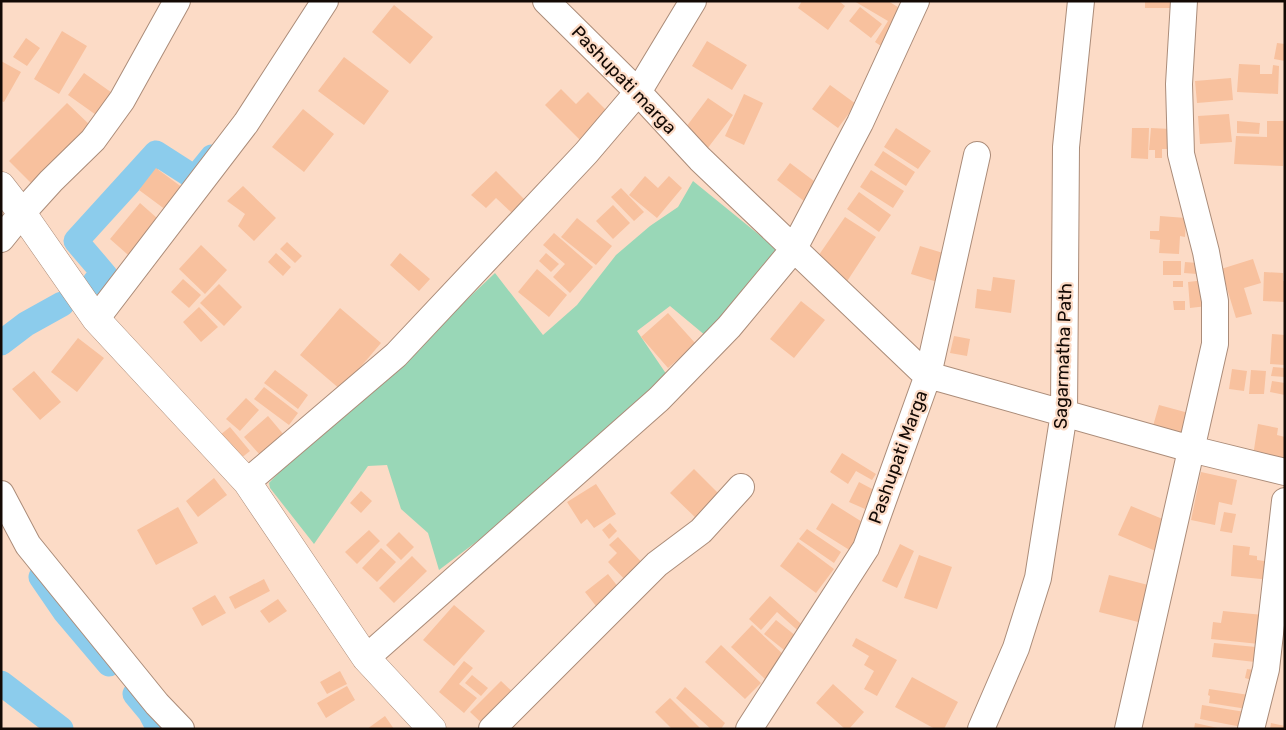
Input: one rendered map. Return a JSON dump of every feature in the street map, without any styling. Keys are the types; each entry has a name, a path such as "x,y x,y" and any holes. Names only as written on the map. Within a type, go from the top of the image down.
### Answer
{"street":[{"path":"1,239 51,181 93,140 122,100 177,1"},
{"path":"96,319 246,123 325,1"},
{"name":"Pashupati marga","path":"546,1 638,92 700,159"},
{"path":"247,482 396,355 586,153 638,92 693,1"},
{"path":"366,658 659,400 729,326 794,250 860,123 916,1"},
{"name":"Sagarmatha Path","path":"981,729 1016,648 1038,578 1064,412 1066,147 1081,1"},
{"path":"1128,729 1215,344 1215,301 1206,252 1180,154 1179,84 1184,1"},
{"path":"977,155 928,375 1191,449 1285,472"},
{"name":"Pashupati Marga","path":"700,159 914,364 928,375 866,548 749,729"},
{"path":"1,186 96,319 247,482 366,658 432,729"},
{"path":"492,729 657,564 701,531 741,487"},
{"path":"1,494 28,545 157,704 181,729"},
{"path":"1251,729 1266,669 1285,501"}],"green space":[{"path":"693,181 779,251 706,336 670,306 637,331 669,378 496,527 439,570 428,533 401,509 387,465 368,466 314,544 270,488 269,483 308,442 423,341 495,273 543,335 577,305 616,255 650,226 678,207"}],"building":[{"path":"802,1 839,1 845,6 828,30 798,8"},
{"path":"854,1 888,1 906,12 884,48 875,42 888,21"},
{"path":"1145,1 1176,1 1176,8 1145,8"},
{"path":"394,5 433,37 410,64 372,32"},
{"path":"860,7 882,24 871,38 849,21"},
{"path":"62,31 87,46 59,94 34,79"},
{"path":"26,38 40,48 27,66 13,57"},
{"path":"707,41 747,65 732,90 692,66"},
{"path":"1277,43 1285,44 1285,61 1274,59"},
{"path":"344,57 389,91 364,125 318,91"},
{"path":"1,61 21,72 4,102 1,101"},
{"path":"1239,64 1260,65 1260,74 1272,74 1273,65 1279,66 1278,94 1237,92"},
{"path":"84,73 115,95 99,117 68,95"},
{"path":"1231,78 1233,100 1197,103 1195,81"},
{"path":"830,85 856,104 838,128 812,109"},
{"path":"561,89 576,104 588,92 611,115 583,143 545,105"},
{"path":"744,94 763,103 744,145 725,136"},
{"path":"708,98 733,115 704,153 680,135"},
{"path":"67,103 93,128 34,186 9,161"},
{"path":"303,109 334,134 304,172 272,147"},
{"path":"1229,114 1232,142 1200,144 1198,116"},
{"path":"1237,121 1260,123 1259,134 1237,133"},
{"path":"1267,121 1285,121 1283,166 1234,164 1236,136 1267,137"},
{"path":"896,128 931,151 918,169 884,147"},
{"path":"1132,128 1149,128 1148,159 1131,158"},
{"path":"1151,128 1171,129 1170,149 1162,149 1162,158 1155,158 1155,150 1149,150"},
{"path":"883,151 915,172 906,186 874,165"},
{"path":"790,163 822,187 809,205 777,180"},
{"path":"156,168 183,188 166,210 139,190"},
{"path":"871,170 904,191 893,208 860,187"},
{"path":"496,171 527,202 512,213 496,198 486,208 471,195"},
{"path":"645,176 658,188 669,176 682,188 657,218 629,195"},
{"path":"243,186 276,218 254,241 238,226 245,214 227,201"},
{"path":"621,188 644,212 634,221 611,197"},
{"path":"859,192 891,215 879,232 847,209"},
{"path":"140,203 166,226 135,261 110,239"},
{"path":"613,205 630,223 613,239 596,221"},
{"path":"1160,216 1186,218 1185,237 1180,236 1179,254 1159,253 1160,240 1150,239 1150,231 1159,231"},
{"path":"845,217 876,237 844,286 812,265"},
{"path":"577,218 612,246 596,265 561,237"},
{"path":"554,233 593,267 570,293 553,277 565,264 543,245"},
{"path":"287,242 302,256 295,263 280,249"},
{"path":"201,245 227,270 205,294 179,269"},
{"path":"920,246 953,256 944,284 911,274"},
{"path":"276,253 291,267 283,276 268,262"},
{"path":"400,253 430,279 419,291 390,265"},
{"path":"546,253 559,264 551,272 539,261"},
{"path":"1253,259 1261,283 1244,288 1252,314 1236,318 1221,269"},
{"path":"1163,261 1181,261 1181,275 1163,275"},
{"path":"1185,262 1198,263 1197,274 1184,273"},
{"path":"537,269 567,295 549,317 518,292"},
{"path":"1264,272 1283,273 1285,302 1263,301"},
{"path":"993,277 1015,280 1011,313 975,308 977,289 991,291"},
{"path":"183,279 201,295 189,308 171,292"},
{"path":"1205,280 1207,306 1190,308 1188,282"},
{"path":"1173,281 1183,281 1183,287 1173,287"},
{"path":"219,284 242,307 224,326 200,303"},
{"path":"801,301 825,320 794,358 770,339"},
{"path":"1173,301 1185,301 1185,310 1174,310"},
{"path":"199,307 218,327 201,342 183,322"},
{"path":"340,308 381,343 341,390 300,355"},
{"path":"668,313 696,344 668,368 641,337"},
{"path":"1272,334 1285,335 1285,365 1270,364"},
{"path":"954,336 970,339 967,356 950,353"},
{"path":"78,338 104,358 77,392 51,372"},
{"path":"1273,367 1285,368 1285,377 1271,376"},
{"path":"1232,369 1247,371 1244,391 1229,389"},
{"path":"275,370 308,395 298,409 264,383"},
{"path":"1251,370 1266,371 1264,394 1249,394"},
{"path":"34,371 61,402 40,420 12,389"},
{"path":"1272,381 1285,383 1285,395 1270,392"},
{"path":"264,387 298,413 289,425 254,399"},
{"path":"246,398 259,410 240,431 226,419"},
{"path":"1159,405 1196,415 1189,438 1151,433"},
{"path":"268,416 284,435 260,455 244,437"},
{"path":"1258,424 1278,428 1277,435 1285,437 1285,460 1252,462"},
{"path":"230,427 250,451 240,459 220,435"},
{"path":"842,453 876,474 872,480 856,471 848,484 830,472"},
{"path":"694,469 723,498 700,522 670,493"},
{"path":"1201,472 1237,480 1232,505 1219,502 1215,525 1191,520"},
{"path":"214,478 227,495 198,517 186,501"},
{"path":"859,482 874,490 865,509 849,502"},
{"path":"596,484 616,514 594,528 587,519 581,524 567,502"},
{"path":"361,491 372,501 361,513 350,503"},
{"path":"832,503 867,525 851,551 816,529"},
{"path":"1131,506 1170,522 1158,552 1118,535"},
{"path":"178,507 198,543 156,565 137,530"},
{"path":"1224,512 1236,514 1232,533 1220,531"},
{"path":"610,523 617,531 609,539 602,530"},
{"path":"807,529 841,552 834,563 799,539"},
{"path":"369,530 380,541 357,564 345,552"},
{"path":"399,532 414,547 401,560 386,545"},
{"path":"618,537 647,568 629,584 608,562 617,553 609,545"},
{"path":"798,542 834,569 816,593 780,566"},
{"path":"900,544 914,551 897,588 882,581"},
{"path":"1233,545 1250,547 1249,555 1257,556 1257,560 1272,562 1271,580 1231,576"},
{"path":"381,548 396,562 377,582 362,568"},
{"path":"919,555 952,567 937,609 904,598"},
{"path":"412,556 427,571 394,603 379,588"},
{"path":"608,574 619,588 596,606 585,592"},
{"path":"1109,575 1156,587 1146,624 1099,612"},
{"path":"264,579 270,591 235,609 229,597"},
{"path":"215,595 226,613 202,626 192,608"},
{"path":"770,596 809,631 804,636 777,612 761,630 749,619"},
{"path":"278,599 287,611 269,623 260,611"},
{"path":"454,605 485,631 454,666 423,640"},
{"path":"1223,611 1263,615 1259,644 1211,639 1213,622 1221,623"},
{"path":"776,620 801,640 789,654 764,634"},
{"path":"752,625 786,657 765,679 731,647"},
{"path":"856,638 897,660 877,696 864,689 874,671 864,665 869,656 852,646"},
{"path":"1214,643 1256,647 1255,662 1212,657"},
{"path":"721,645 761,683 745,699 705,662"},
{"path":"464,661 473,668 459,684 477,698 464,713 439,692"},
{"path":"1247,669 1254,670 1252,680 1245,678"},
{"path":"340,671 347,684 327,694 320,682"},
{"path":"472,675 488,688 481,696 465,683"},
{"path":"912,677 958,702 944,729 935,729 895,707"},
{"path":"501,681 518,697 487,728 470,712"},
{"path":"833,684 864,712 849,729 845,729 816,703"},
{"path":"347,686 355,700 326,718 317,703"},
{"path":"685,687 725,723 721,729 711,729 676,698"},
{"path":"1209,689 1249,695 1247,709 1209,703"},
{"path":"670,698 701,729 672,729 655,712"},
{"path":"1202,705 1245,712 1242,727 1200,719"},
{"path":"385,716 394,729 367,729"},
{"path":"1195,723 1218,728 1218,729 1194,729"},
{"path":"1271,723 1285,726 1285,729 1270,729"}],"waterway":[{"path":"95,282 105,275 76,241 156,153 195,178 212,157"},
{"path":"1,343 26,324 62,304"},
{"path":"41,577 65,612 109,664"},
{"path":"1,683 61,729"},
{"path":"135,694 150,712 159,729"}]}
